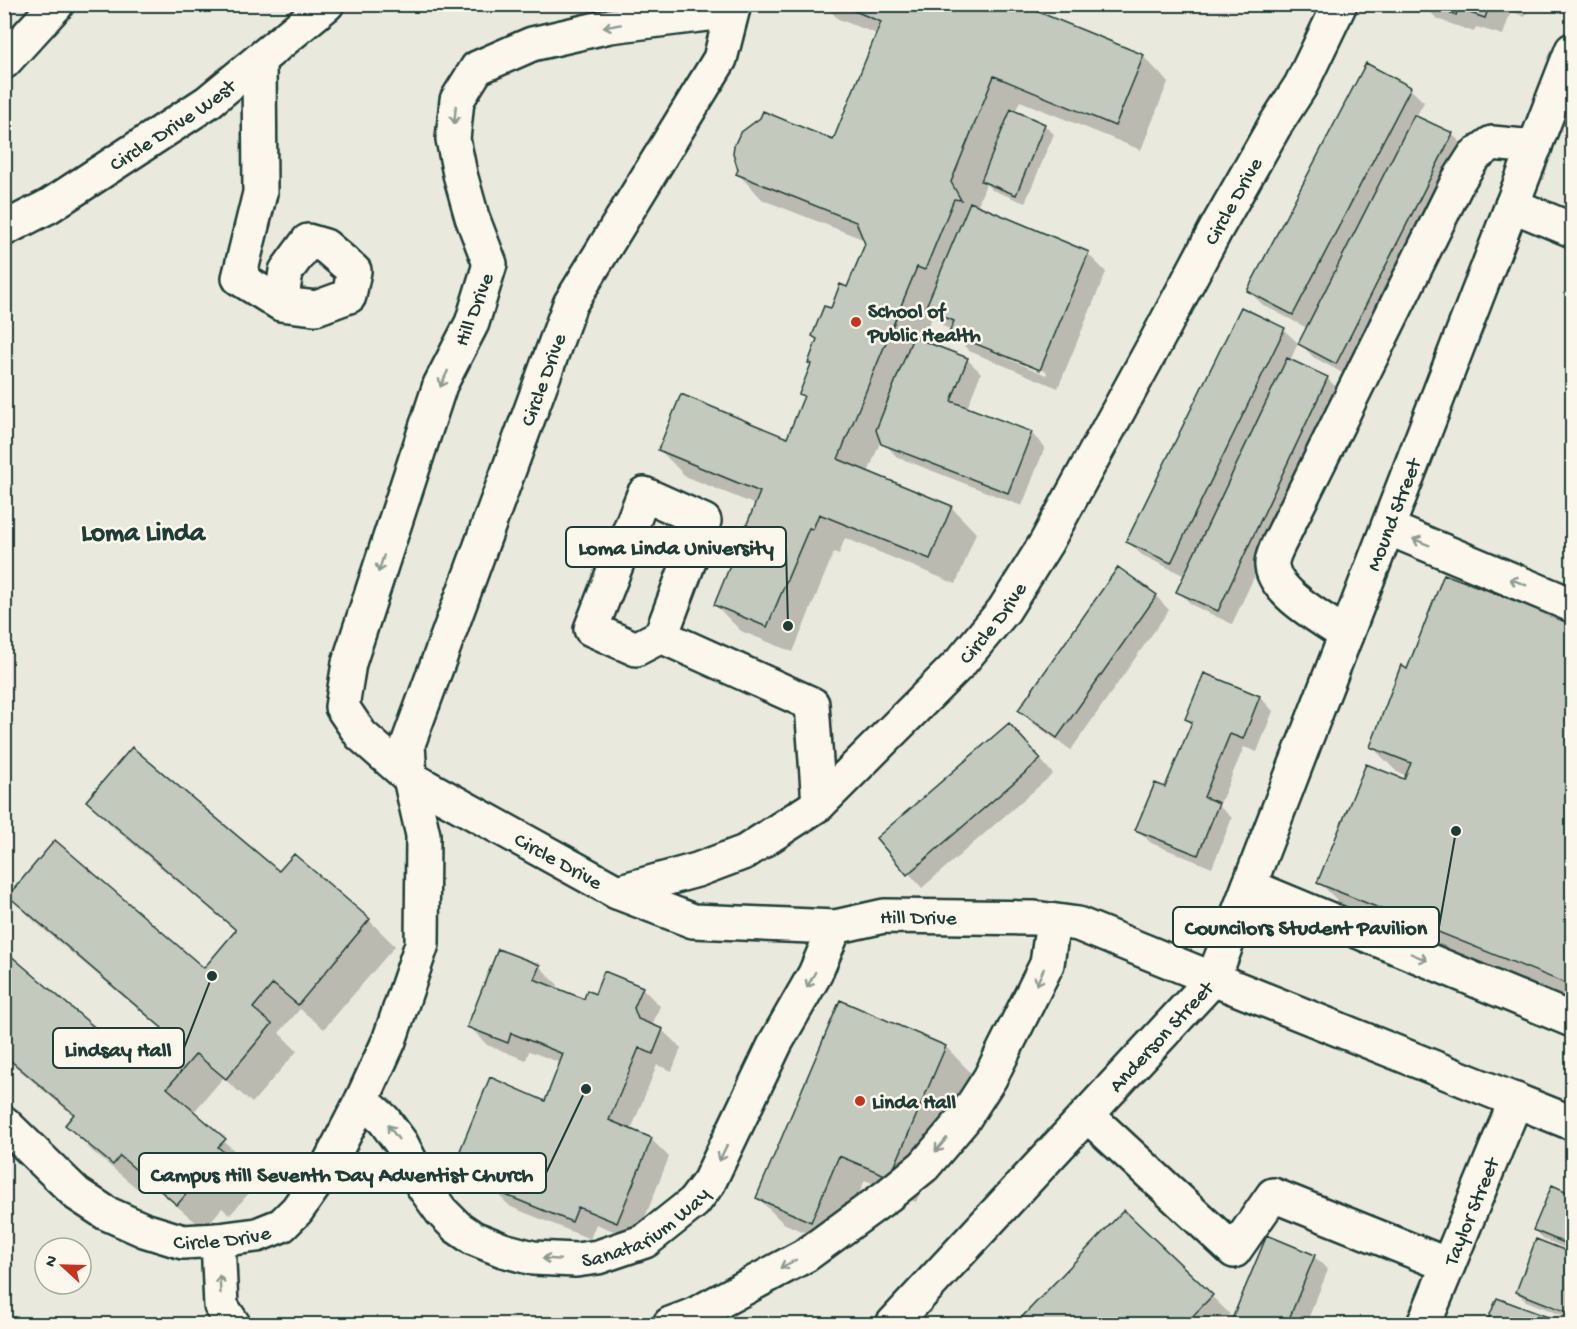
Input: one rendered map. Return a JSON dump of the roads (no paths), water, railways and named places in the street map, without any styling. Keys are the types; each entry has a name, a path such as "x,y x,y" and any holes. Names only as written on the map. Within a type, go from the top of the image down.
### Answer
{"street":[{"path":"4,62 57,4"},
{"name":"Circle Drive West","path":"4,229 49,206 208,102 327,4"},
{"name":"Circle Drive","path":"411,778 617,892 697,870 745,852 819,804 961,662 1004,610 1051,533 1227,208 1301,85 1340,4"},
{"name":"Circle Drive","path":"4,1123 76,1194 106,1213 144,1230 183,1242 257,1235 282,1225 297,1210 328,1166 389,1041 422,944 423,835 411,778 408,744 570,304 720,59 733,8"},
{"name":"Hill Drive","path":"411,778 361,735 342,707 349,663 440,385 472,323 490,264 472,218 460,174 453,139 457,100 477,68 532,44 610,26 733,8"},
{"name":"Mound Street","path":"1213,979 1572,50"},
{"path":"259,60 260,194 239,278 281,304"},
{"path":"1346,635 1294,599 1276,579 1272,564 1285,531 1463,173 1474,156 1492,143 1535,147"},
{"path":"1512,205 1572,230"},
{"path":"1388,528 1572,605"},
{"path":"661,636 812,704 819,804"},
{"path":"1249,886 1572,1020"},
{"name":"Hill Drive","path":"617,892 693,921 835,927 884,916 1035,918 1078,924 1213,979"},
{"path":"670,1324 694,1315 806,1255 924,1166 963,1120 990,1078 1047,964 1053,921"},
{"name":"Sanatarium Way","path":"362,1100 384,1120 401,1143 423,1186 441,1211 457,1227 473,1238 503,1250 533,1257 576,1260 598,1257 645,1241 694,1202 709,1182 776,1042 814,974 835,927"},
{"name":"Anderson Street","path":"893,1324 1213,979 1572,1123"},
{"name":"Taylor Street","path":"1424,1324 1516,1100"},
{"path":"1087,1115 1234,1251 1273,1195 1448,1265"},
{"path":"218,1240 221,1306 233,1324"}],"place":[{"name":"School of Public Health","path":"856,322"},
{"name":"Loma Linda University","path":"788,626"},
{"name":"Councilors Student Pavilion","path":"1456,831"},
{"name":"Lindsay Hall","path":"212,976"},
{"name":"Campus Hill Seventh Day Adventist Church","path":"586,1089"},
{"name":"Linda Hall","path":"860,1101"}],"district":[{"name":"Loma Linda","path":"143,531"}]}
